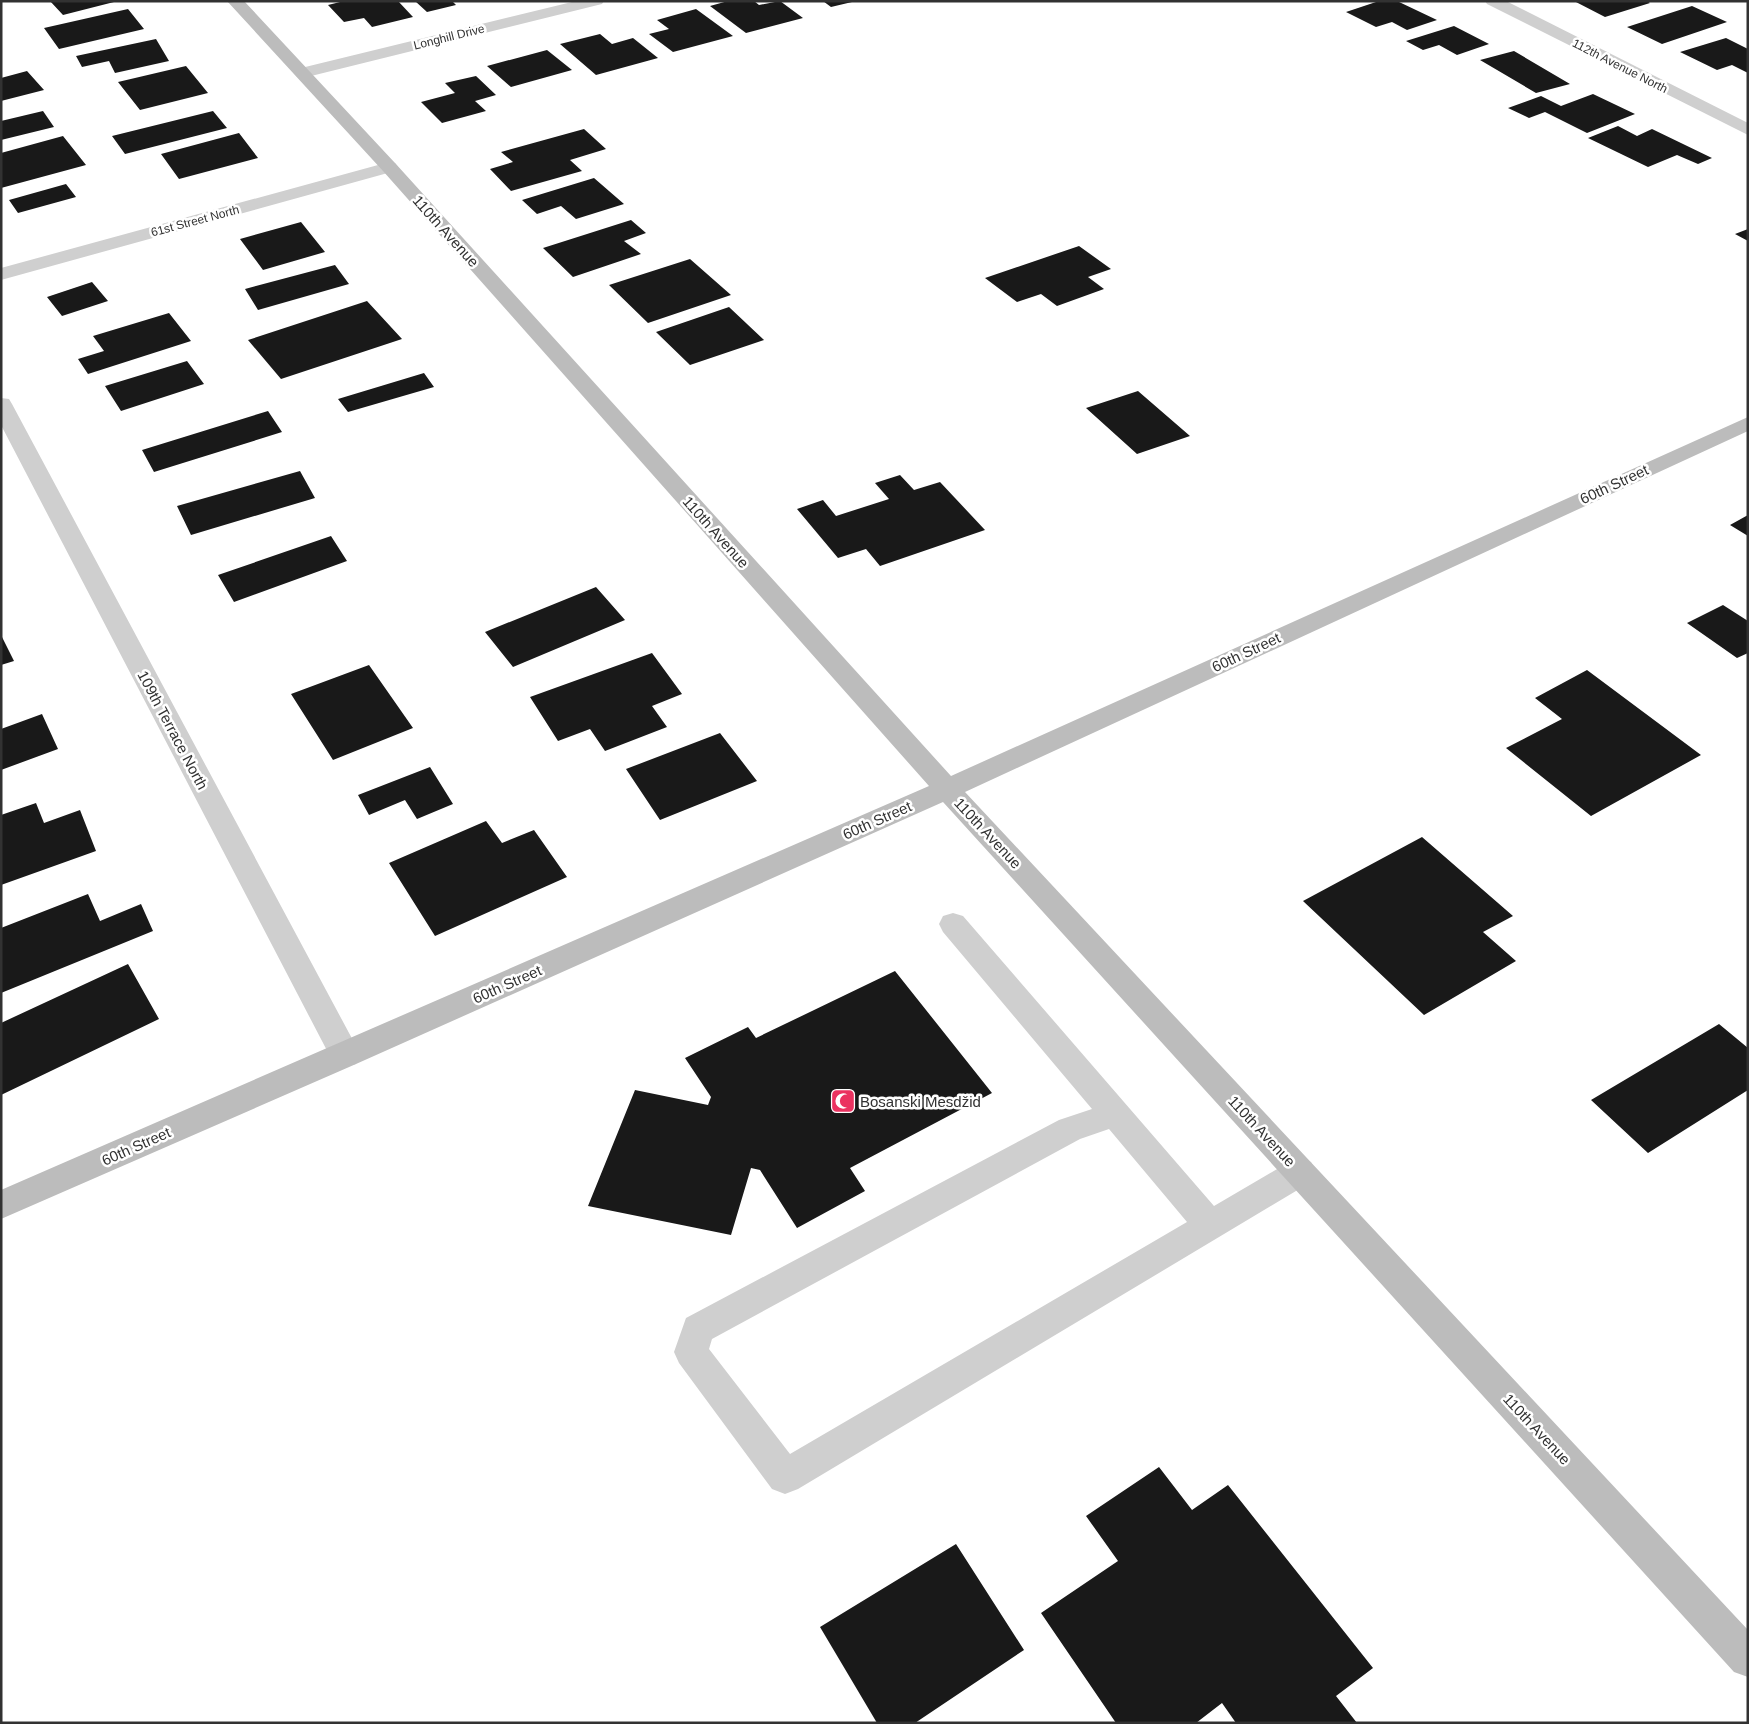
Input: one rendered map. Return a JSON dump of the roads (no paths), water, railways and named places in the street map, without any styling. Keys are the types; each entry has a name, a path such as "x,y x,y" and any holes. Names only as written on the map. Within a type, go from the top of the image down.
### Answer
{"street":[{"name":"110th Avenue","path":"235,1 388,168 947,789 1748,1658"},
{"name":"Longhill Drive","path":"302,74 596,1"},
{"name":"112th Avenue North","path":"1492,1 1748,130"},
{"name":"61st Street North","path":"1,274 388,168"},
{"name":"109th Terrace North","path":"1,404 345,1055"},
{"name":"60th Street","path":"1,1205 947,789 1748,423"},
{"path":"953,924 1210,1225"},
{"path":"1116,1114 1070,1129 698,1329 691,1352 785,1477 1300,1172"}],"place":[{"name":"Bosanski Mesdžid","path":"843,1101"}]}
